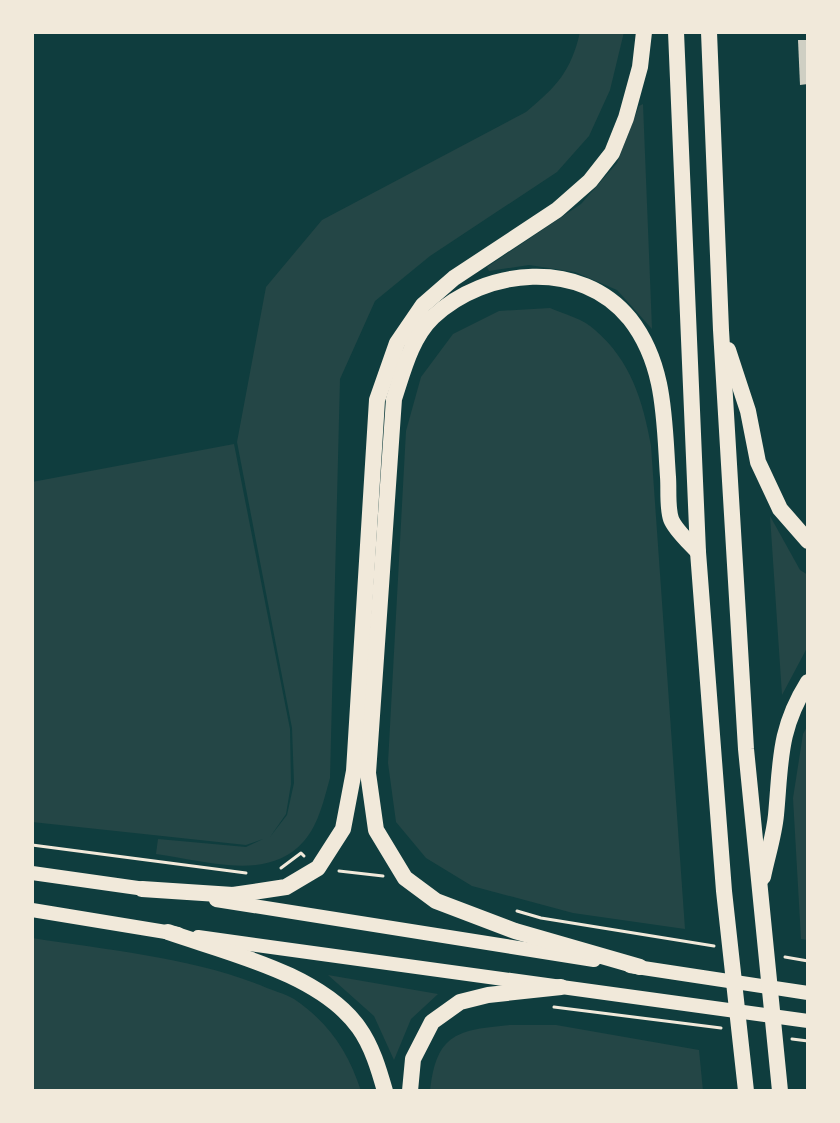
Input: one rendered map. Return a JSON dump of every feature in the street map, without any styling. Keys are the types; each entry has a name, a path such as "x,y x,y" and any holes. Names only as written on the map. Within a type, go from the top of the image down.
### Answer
{"highway":[{"path":"142,889 233,895 286,887 318,868 343,829 354,771 377,400 397,343 423,305 454,278 557,210 590,181 612,153 626,118 640,67 644,32"},
{"path":"676,32 698,552 724,891 746,1091"},
{"path":"709,32 721,330 745,735 780,1091"},
{"path":"640,967 515,931 436,901 405,878 376,830 368,773 394,399 410,351 431,319 464,293 500,279 545,277 576,283 601,295 627,316 649,346 662,396 671,520 698,552"},
{"path":"721,330 748,411 758,462 780,509 808,541"},
{"path":"759,893 776,818 782,740 793,706 808,682"},
{"path":"32,873 808,993"},
{"path":"32,910 168,932 808,1021"},
{"path":"168,932 264,966 329,998 359,1028 378,1066 385,1091"},
{"path":"410,1091 413,1059 432,1022 460,1002 488,995 561,987"}],"path":[{"path":"32,845 247,873"},
{"path":"269,871 280,868 301,853 318,868 405,878"},
{"path":"517,911 641,935"},
{"path":"544,1006 652,1018"}],"shaded area":[{"path":"580,32 624,32 610,90 589,136 557,172 430,256 375,301 340,379 330,778 314,827 289,854 272,862 234,866 156,854 158,839 246,847 263,839 246,845 32,822 32,482 234,444 290,729 291,784 286,814 270,837 287,815 294,783 292,728 237,442 266,287 322,220 526,112 561,78 572,58"},
{"path":"643,104 652,329 617,290 575,272 529,265 489,271 487,267 581,204 617,163 639,106"},
{"path":"550,308 590,326 618,355 634,383 648,429 685,929 573,913 472,886 426,858 396,822 388,763 406,431 421,377 453,334 499,311"},
{"path":"770,516 800,570 808,575 808,646 782,695"},
{"path":"808,725 808,940 801,939 793,798 803,734"},
{"path":"32,938 176,961 233,975 290,997 317,1018 336,1039 361,1091 32,1091"},
{"path":"328,975 438,994 411,1019 394,1060 374,1016"},
{"path":"556,1025 699,1050 703,1091 430,1091 438,1057 453,1038 476,1029"}],"building":[{"path":"798,40 808,40 808,84 800,85"}]}
